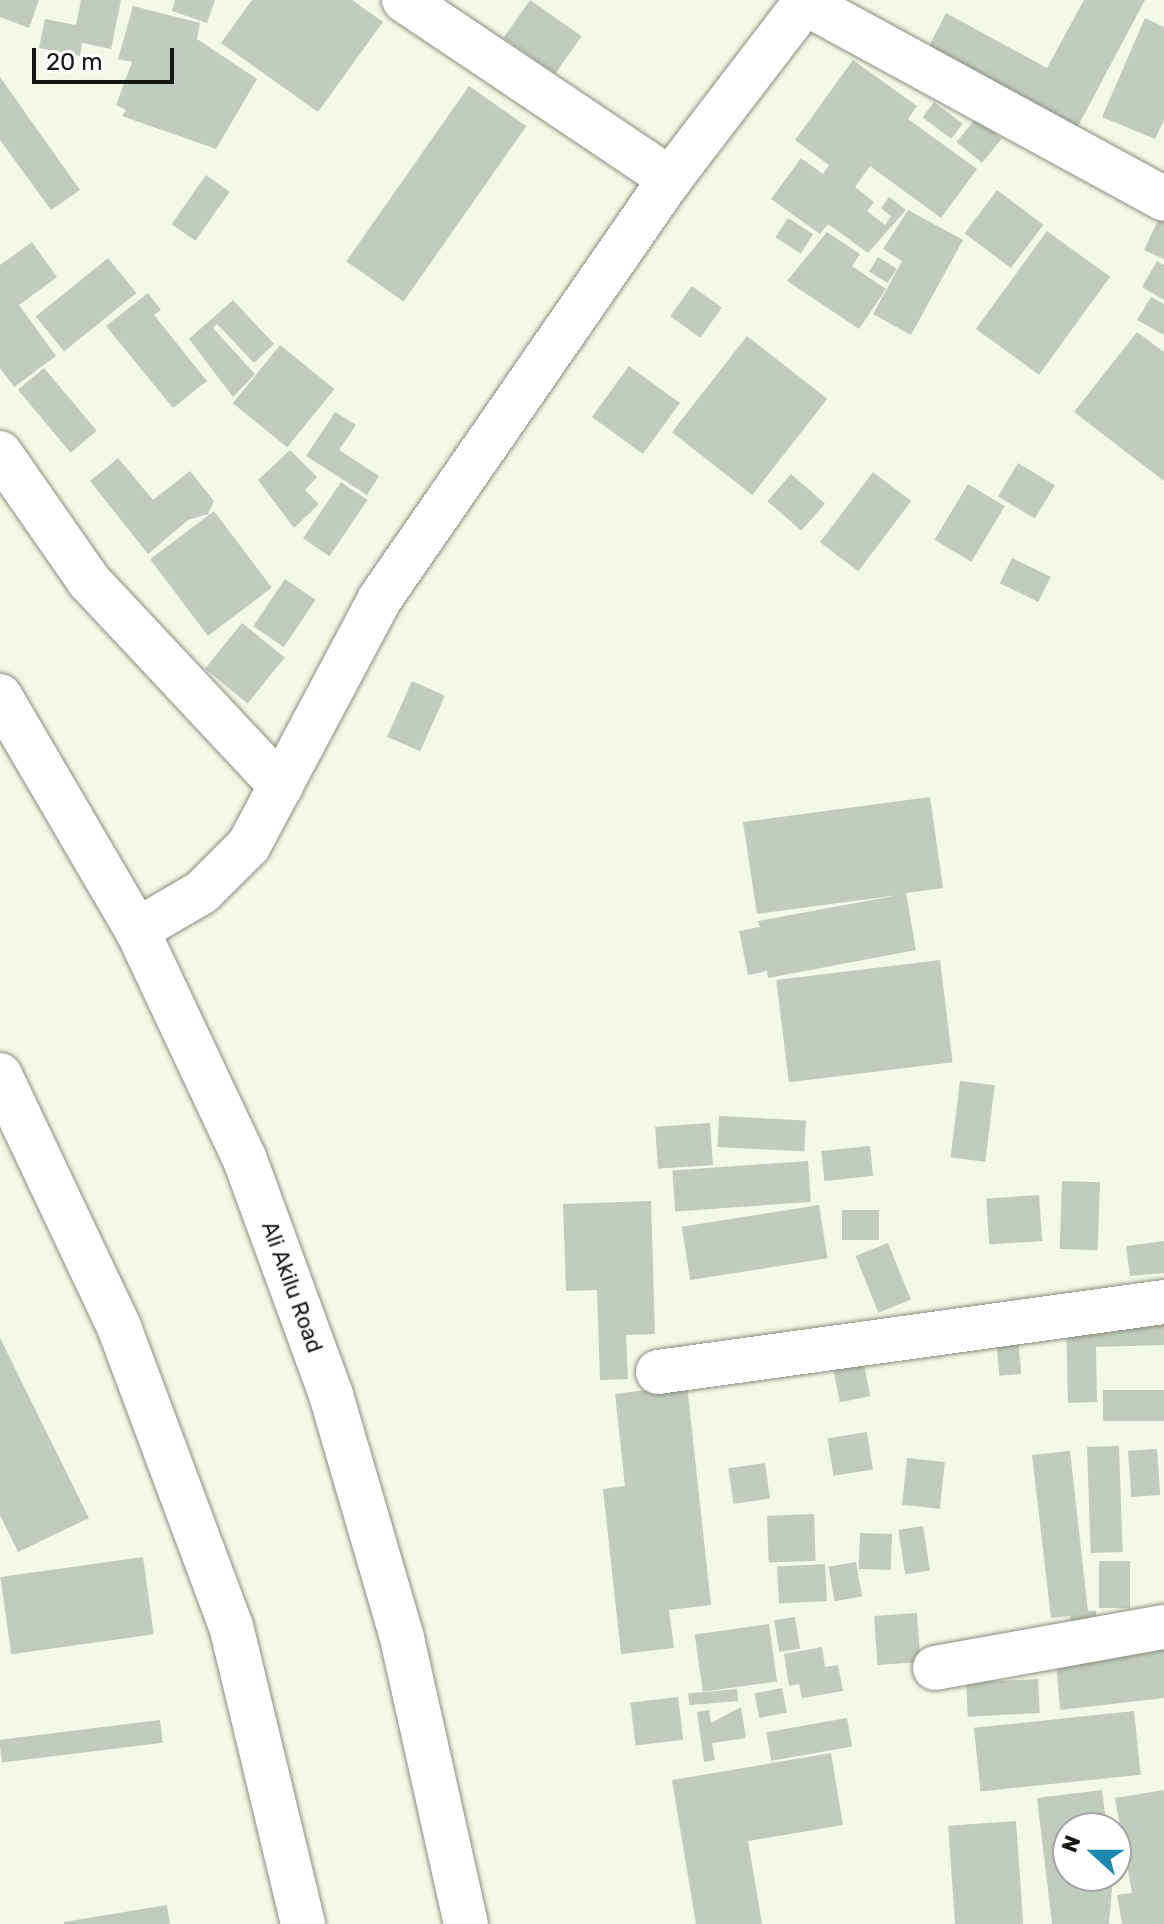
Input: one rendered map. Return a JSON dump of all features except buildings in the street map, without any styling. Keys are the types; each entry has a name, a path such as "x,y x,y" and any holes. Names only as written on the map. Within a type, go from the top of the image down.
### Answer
{"street":[{"path":"404,0 670,179"},
{"path":"137,930 202,892 249,845 379,600 670,179 806,2 1164,199"},
{"path":"0,453 89,581 281,786"},
{"name":"Ali Akilu Road","path":"0,696 137,930 244,1157 331,1395 402,1638 466,1924"},
{"path":"0,1075 119,1327 231,1626 303,1924"},
{"path":"658,1372 1164,1302"},
{"path":"935,1668 1164,1627"}]}
